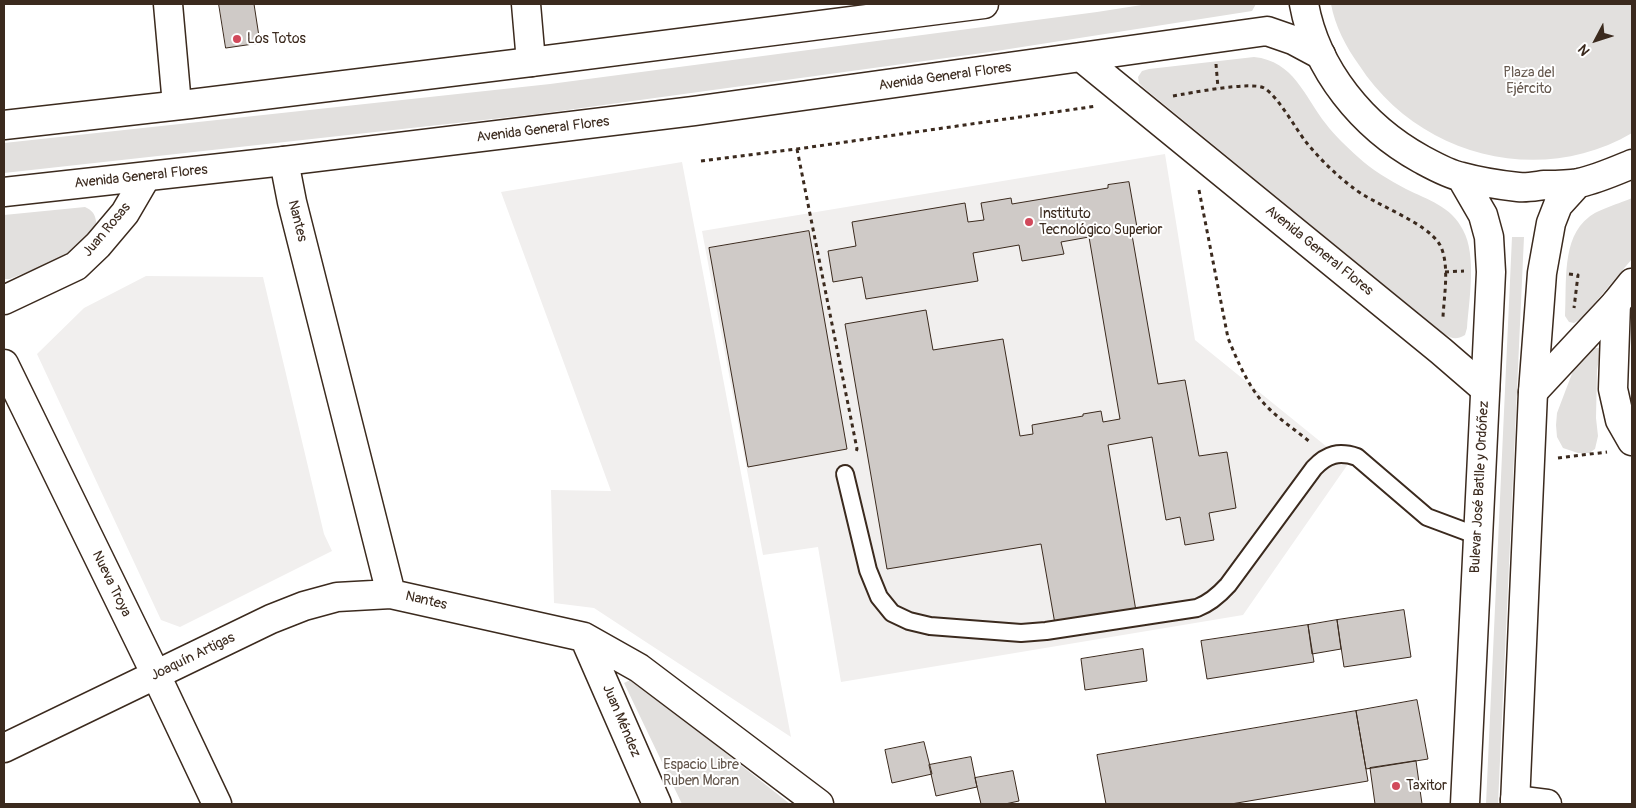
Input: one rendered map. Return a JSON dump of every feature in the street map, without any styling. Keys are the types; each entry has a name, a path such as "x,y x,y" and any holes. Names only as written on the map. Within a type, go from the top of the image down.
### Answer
{"main road":[{"path":"168,4 177,105"},
{"path":"526,4 531,62"},
{"path":"4,125 531,62 984,4"},
{"path":"1304,4 1306,16 1321,55 1337,83 1356,108 1378,130 1404,150 1432,165 1461,177 1520,187 1578,183 1611,173 1632,164"},
{"name":"Avenida General Flores","path":"4,192 284,161 694,111 1267,32 1293,40 1321,55"},
{"name":"Avenida General Flores","path":"1082,58 1441,350 1485,389"},
{"name":"Nantes","path":"284,161 294,212 392,594 584,637 639,668 819,804"},
{"name":"Juan Rosas","path":"4,300 76,266 98,245 124,213 146,177"},
{"name":"Bulevar José Batlle y Ordóñez","path":"1461,177 1483,215 1489,237 1491,272 1465,804"},
{"path":"1547,804 1515,802 1533,392 1542,273 1551,223 1558,205 1578,183"},
{"path":"1533,392 1624,293"},
{"path":"1623,446 1613,388 1624,293"},
{"name":"Nueva Troya","path":"4,364 156,675 216,804"},
{"name":"Joaquín Artigas","path":"4,748 271,619 304,606 337,597 392,594"},
{"name":"Juan Méndez","path":"584,637 657,804"}],"lane":[{"path":"845,474 868,570 879,597 892,613 909,621 930,626 1021,633 1055,630 1197,608 1205,605 1228,586 1314,468 1328,456 1337,453 1356,457 1426,518 1478,536"}],"path":[{"path":"1216,61 1218,88"},
{"path":"1136,102 1218,88 1263,87 1272,94 1306,142 1335,172 1353,188 1381,206 1415,223 1440,245 1445,260 1443,320"},
{"path":"701,161 1085,107 1097,106 1103,108"},
{"path":"797,149 857,449 845,474"},
{"path":"1199,187 1228,338 1236,359 1261,400 1273,412 1328,456"},
{"path":"1445,272 1469,271"},
{"path":"1566,274 1578,275 1573,311"},
{"path":"1530,461 1623,446"}],"shaded area":[{"path":"1165,154 1195,340 1348,464 1243,615 841,682 818,547 763,555 702,231"},
{"path":"682,162 791,737 594,608 554,603 551,490 611,491 501,192"},
{"path":"146,276 263,277 324,534 332,551 180,627 161,620 37,354 84,308"}],"green space":[{"path":"1148,4 1256,4 1252,11 990,52 538,114 4,173 4,143 550,84"},
{"name":"Plaza del Ejército","path":"1331,4 1632,4 1632,133 1596,150 1558,158 1520,159 1482,153 1446,141 1413,121 1384,96 1345,44 1335,20"},
{"path":"1254,57 1279,65 1289,73 1330,128 1363,162 1393,182 1445,209 1458,222 1467,240 1471,265 1465,335 1455,338 1444,334 1139,83 1138,77 1142,71 1149,69"},
{"path":"1632,198 1632,259 1582,318 1574,323 1569,322 1565,316 1566,276 1567,262 1574,237 1580,226 1593,214"},
{"path":"85,207 93,212 96,221 94,231 87,241 47,264 10,279 4,279 4,215"},
{"path":"1512,237 1524,237 1498,804 1486,804"},
{"path":"1595,348 1599,348 1600,353 1597,370 1596,418 1598,436 1595,449 1589,453 1578,453 1563,448 1557,437 1557,413 1576,363"},
{"name":"Espacio Libre Ruben Moran","path":"632,679 790,804 682,804 624,683"}],"building":[{"path":"219,4 254,4 260,43 226,48"},
{"path":"1129,182 1138,233 1132,235 1158,384 1185,380 1199,456 1227,452 1236,508 1209,513 1214,540 1185,545 1180,517 1166,520 1152,437 1108,445 1136,611 1055,624 1041,544 887,569 845,324 926,310 933,350 1003,339 1020,436 1033,434 1032,425 1083,416 1083,414 1101,411 1103,422 1120,419 1089,237 1061,242 1064,254 1022,261 1019,245 973,253 978,281 866,299 862,277 833,282 828,251 856,246 852,222 965,203 968,222 984,220 981,203 1011,198 1012,204 1108,188 1108,185"},
{"path":"809,231 847,449 748,467 709,248"},
{"path":"1404,610 1411,657 1344,667 1337,620"},
{"path":"1337,620 1341,649 1312,654 1308,625"},
{"path":"1308,625 1314,662 1207,679 1201,641"},
{"path":"1143,649 1147,681 1085,690 1081,659"},
{"path":"1417,700 1428,759 1366,769 1356,711"},
{"path":"1356,711 1368,781 1231,804 1106,804 1097,755"},
{"path":"924,742 932,774 892,783 885,750"},
{"path":"971,757 977,787 936,796 929,765"},
{"name":"Taxitor","path":"1416,761 1422,804 1375,804 1370,768"},
{"path":"1013,771 1019,801 1005,804 981,804 975,778"}],"place":[{"name":"Los Totos","path":"237,39"},
{"name":"Instituto Tecnológico Superior","path":"1029,222"},
{"name":"Taxitor","path":"1396,786"}]}
